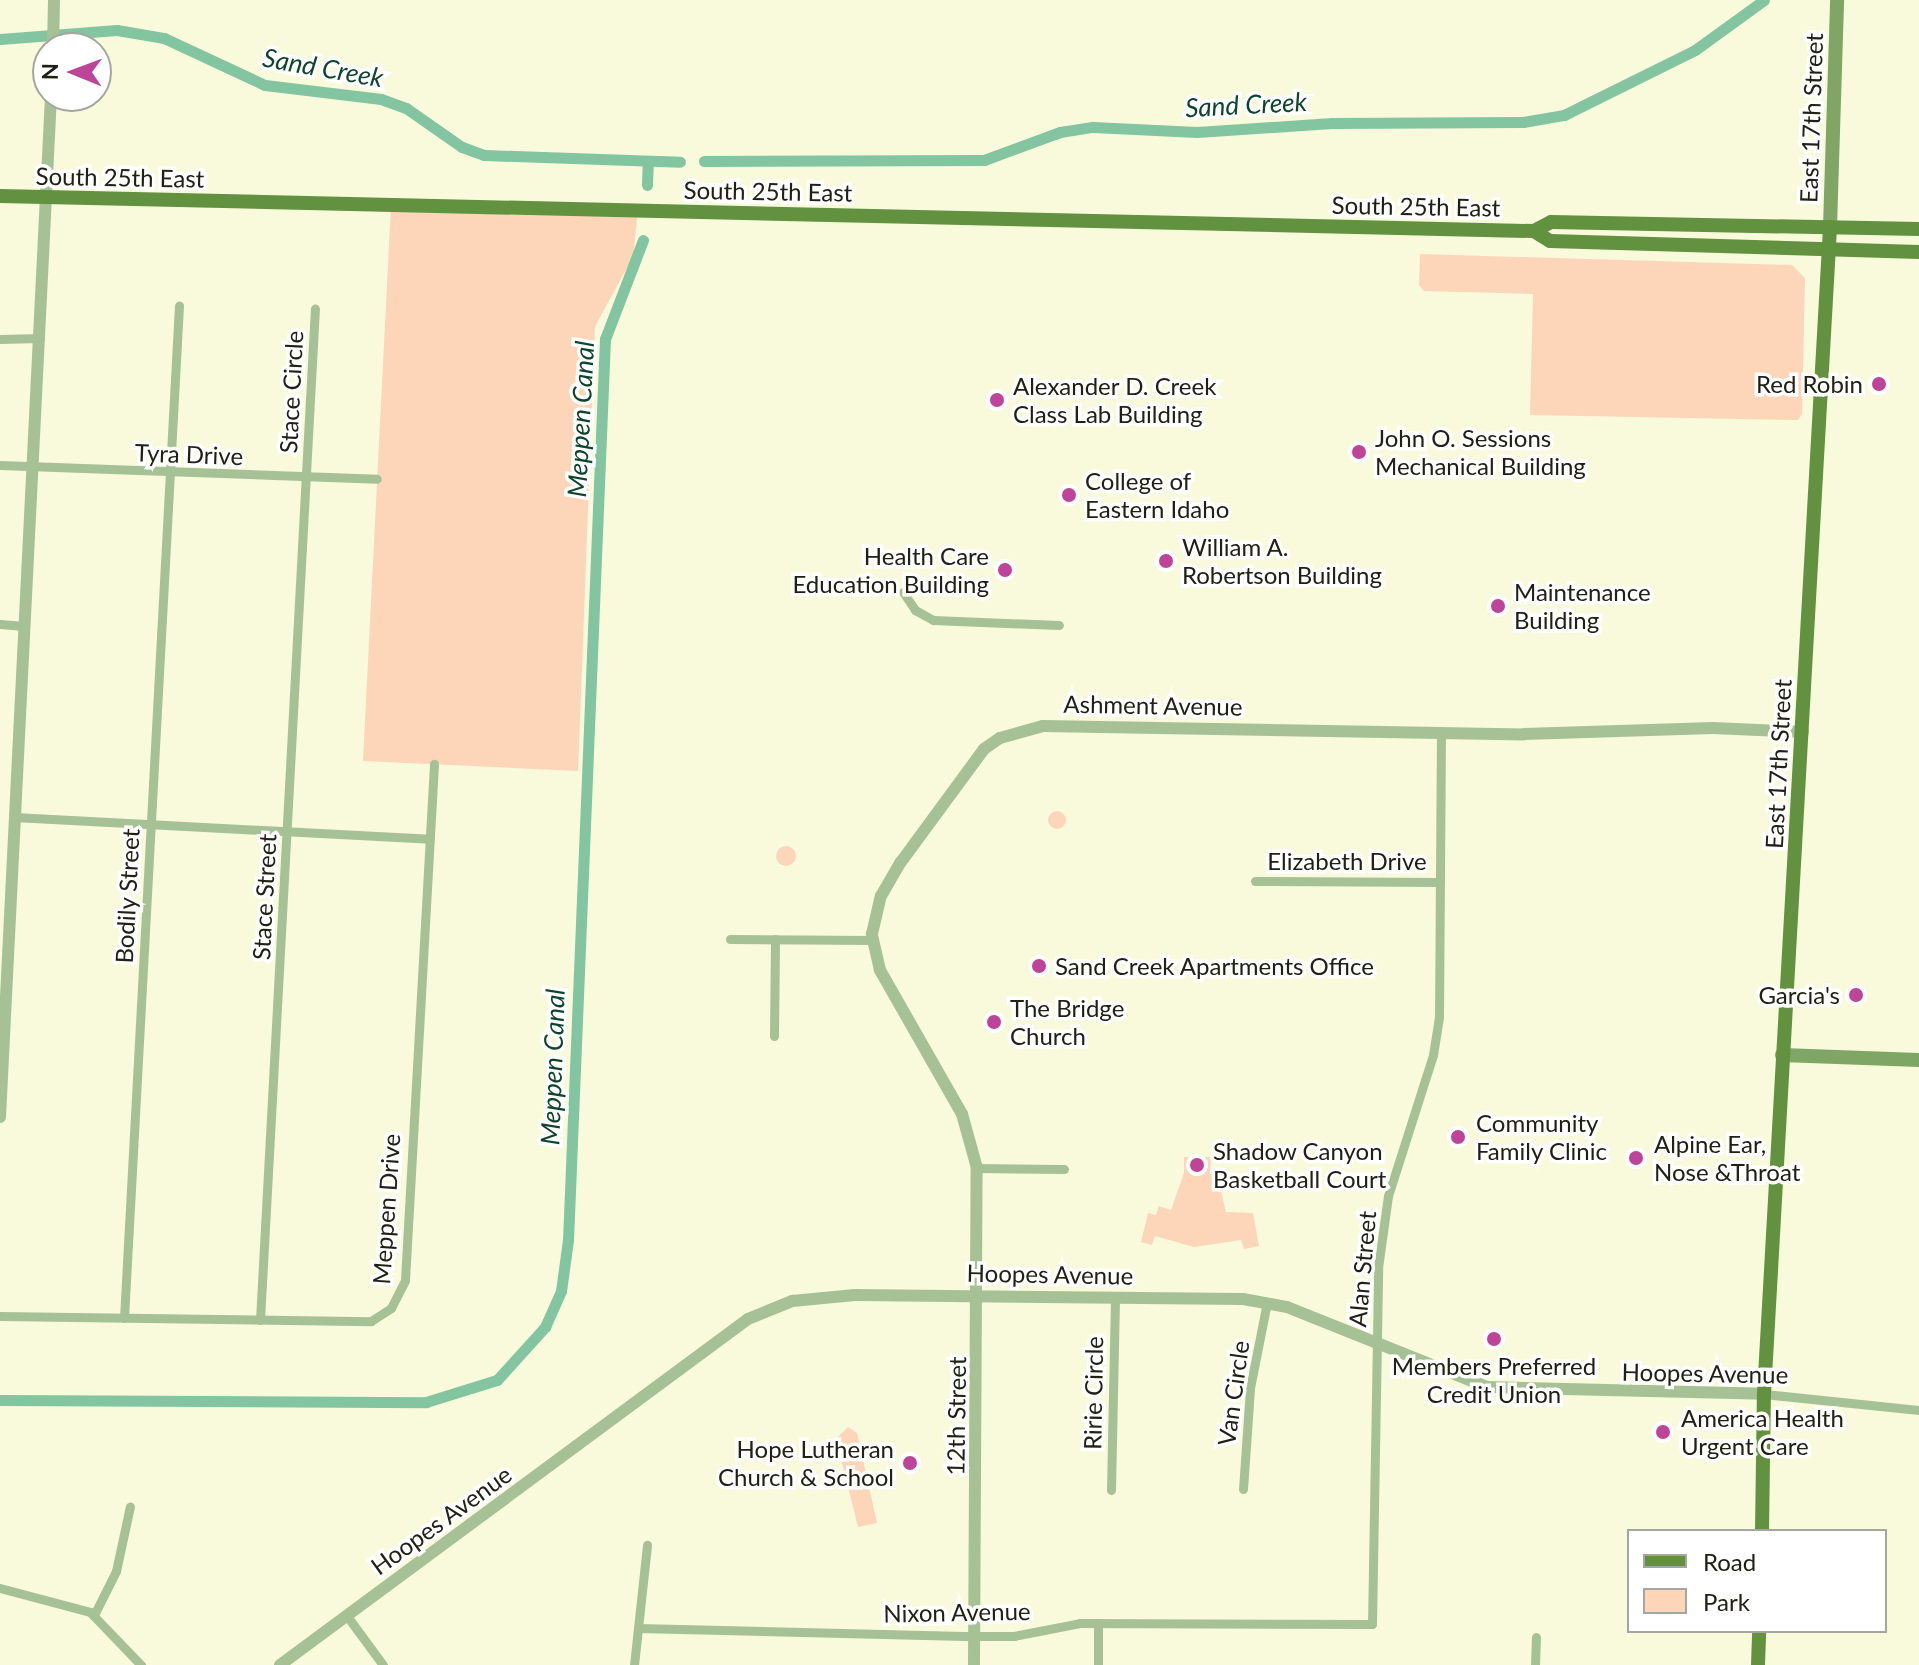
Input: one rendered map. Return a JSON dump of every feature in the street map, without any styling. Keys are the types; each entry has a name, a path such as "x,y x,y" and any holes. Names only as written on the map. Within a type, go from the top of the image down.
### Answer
{"main road":[{"name":"East 17th Street","path":"1762,1529 1764,1394 1829,250 1837,0"},
{"name":"South 25th East","path":"0,196 1534,231 1551,222 1919,229"},
{"name":"South 25th East","path":"1534,231 1550,241 1919,252"},
{"path":"1782,1055 1919,1060"},
{"path":"1758,1665 1759,1633"}],"street":[{"path":"53,32 54,0"},
{"path":"0,1117 49,198 51,112"},
{"name":"Bodily Street","path":"124,1318 179,305"},
{"name":"Stace Circle","path":"307,477 315,308"},
{"path":"0,339 40,338"},
{"name":"Tyra Drive","path":"0,465 171,475 377,479"},
{"name":"Stace Street","path":"260,1320 307,477"},
{"path":"903,592 915,610 945,623 1059,625"},
{"path":"0,624 24,626"},
{"name":"Ashment Avenue","path":"977,1168 962,1114 880,970 873,940 881,896 962,776 984,749 1025,728 1618,734 1713,728 1803,732"},
{"name":"Alan Street","path":"1372,1624 1376,1345 1382,1224 1433,1055 1439,1017 1441,733"},
{"name":"Meppen Drive","path":"0,1316 371,1321 402,1294 434,764"},
{"path":"14,817 429,839"},
{"name":"Elizabeth Drive","path":"1255,881 1440,882"},
{"path":"730,939 873,940"},
{"path":"774,1036 775,939"},
{"path":"977,1168 1064,1169"},
{"name":"12th Street","path":"974,1665 979,1295 977,1168"},
{"name":"Hoopes Avenue","path":"280,1665 772,1307 821,1297 979,1295 1267,1302 1487,1387 1764,1394 1919,1410"},
{"name":"Ririe Circle","path":"1111,1490 1115,1297"},
{"name":"Van Circle","path":"1243,1489 1250,1388 1267,1302"},
{"path":"94,1615 116,1571 130,1506"},
{"path":"634,1665 647,1545"},
{"path":"0,1588 94,1615 141,1665"},
{"path":"347,1616 383,1665"},
{"path":"1098,1623 1098,1665"},
{"name":"Nixon Avenue","path":"638,1628 974,1636 1098,1623 1372,1624"},
{"path":"1535,1665 1536,1637"}],"green space":[{"path":"391,205 638,210 633,257 595,326 578,771 363,761"},
{"path":"1420,254 1792,265 1805,278 1802,414 1798,420 1530,415 1533,294 1424,291 1419,285"},
{"path":"1057,811 1066,820 1057,829 1048,820"},
{"path":"782,846 790,846 796,856 790,866 782,866 776,860 776,852"},
{"path":"1184,1157 1211,1157 1210,1174 1217,1174 1226,1212 1253,1213 1259,1246 1244,1249 1241,1240 1194,1247 1155,1236 1152,1245 1141,1242 1148,1213 1156,1215 1159,1206 1171,1210 1184,1173"},
{"path":"848,1427 857,1433 877,1523 858,1527 836,1439"}],"waterway":[{"name":"Sand Creek","path":"704,161 984,160 1060,132 1093,127 1197,132 1332,123 1523,122 1564,115 1695,50 1764,0"},
{"name":"Sand Creek","path":"0,39 117,30 164,38 265,85 381,99 406,108 462,147 484,155 680,162"},
{"path":"647,185 648,161"},
{"name":"Meppen Canal","path":"0,1400 426,1402 497,1380 545,1327 561,1291 568,1240 605,339 643,240"}],"place":[{"name":"Red Robin","path":"1879,384"},
{"name":"Alexander D. Creek Class Lab Building","path":"997,400"},
{"name":"John O. Sessions Mechanical Building","path":"1359,452"},
{"name":"College of Eastern Idaho","path":"1069,495"},
{"name":"William A. Robertson Building","path":"1166,561"},
{"name":"Health Care Education Building","path":"1005,570"},
{"name":"Maintenance Building","path":"1498,606"},
{"name":"Sand Creek Apartments Office","path":"1039,966"},
{"name":"Garcia's","path":"1856,995"},
{"name":"The Bridge Church","path":"994,1022"},
{"name":"Community Family Clinic","path":"1458,1137"},
{"name":"Alpine Ear, Nose &Throat","path":"1636,1158"},
{"name":"Shadow Canyon Basketball Court","path":"1197,1165"},
{"name":"Members Preferred Credit Union","path":"1494,1339"},
{"name":"America Health Urgent Care","path":"1663,1432"},
{"name":"Hope Lutheran Church & School","path":"910,1463"}]}
